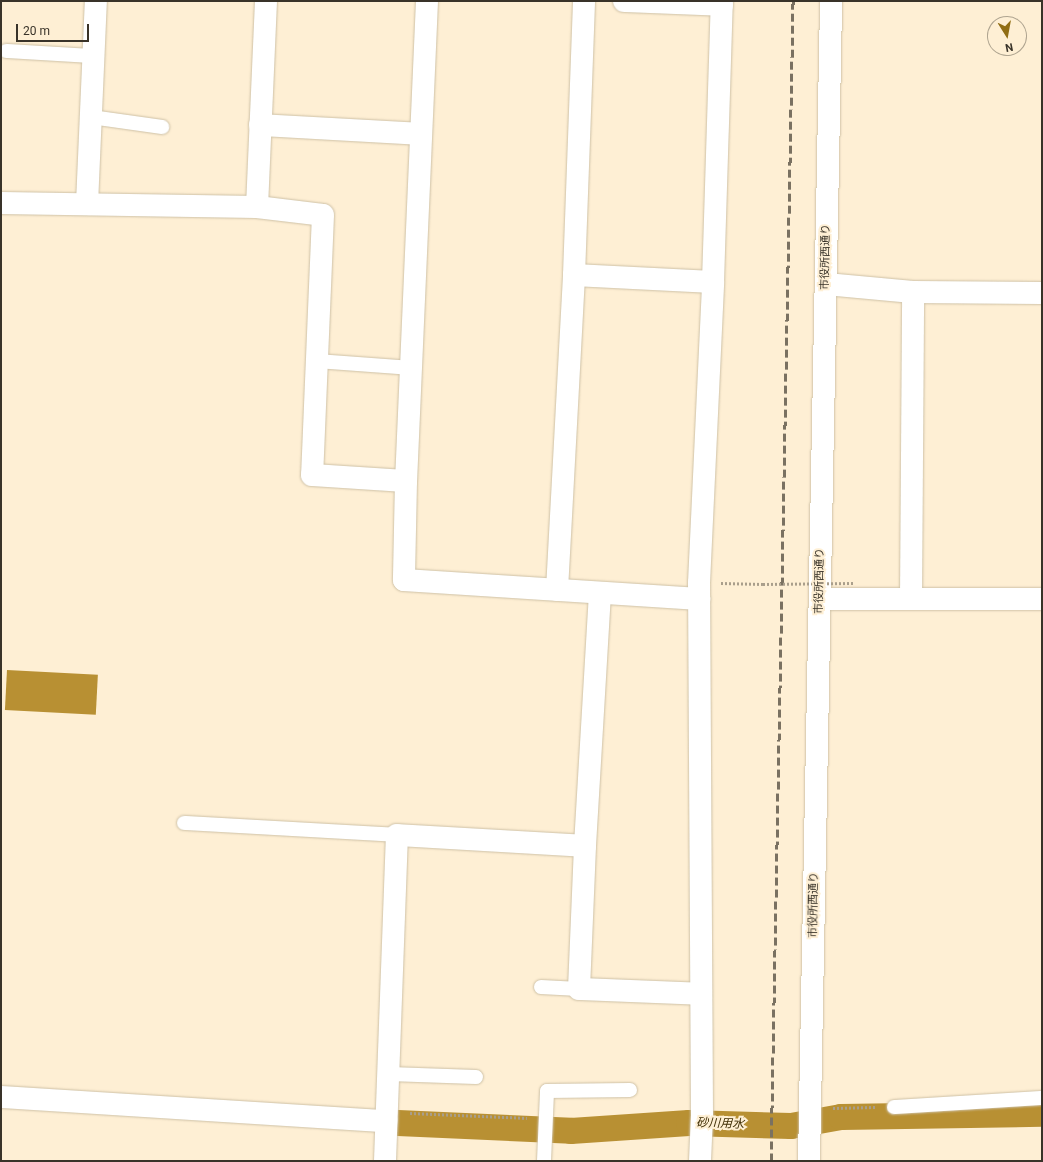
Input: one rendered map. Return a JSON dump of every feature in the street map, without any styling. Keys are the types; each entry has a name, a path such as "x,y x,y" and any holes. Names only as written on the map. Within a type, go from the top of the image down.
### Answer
{"street":[{"path":"87,204 96,1"},
{"path":"257,207 266,1"},
{"path":"427,1 406,481 404,580 600,593 699,591"},
{"path":"557,590 574,275 584,1"},
{"path":"624,1 722,3 713,282 699,591 702,1125 700,1161"},
{"name":"市役所西通り","path":"809,1161 809,1136 819,1109 820,599 831,1"},
{"path":"260,125 421,134"},
{"path":"1,204 257,207 323,215 312,475 406,481"},
{"path":"574,275 713,282"},
{"path":"826,284 913,292 1042,293"},
{"path":"911,599 913,292"},
{"path":"600,593 585,846 580,989 701,994"},
{"path":"820,599 1042,599"},
{"path":"385,1161 397,835 585,846"},
{"path":"1,1097 386,1116"}],"lane":[{"path":"6,50 93,56"},
{"path":"91,117 162,127"},
{"path":"317,361 412,368"},
{"path":"184,823 397,835"},
{"path":"542,987 580,989"},
{"path":"389,1074 476,1077"},
{"path":"544,1161 547,1091 630,1090"},
{"path":"894,1107 1042,1098"}],"path":[{"path":"699,591 854,583"},
{"path":"819,1109 894,1107"},
{"path":"386,1116 545,1120"}],"shaded area":[{"path":"7,670 98,675 96,715 5,710"}],"waterway":[{"name":"砂川用水","path":"398,1123 571,1131 689,1123 791,1126 841,1117 1042,1114"}],"railway":[{"path":"771,1161 793,1"}]}
